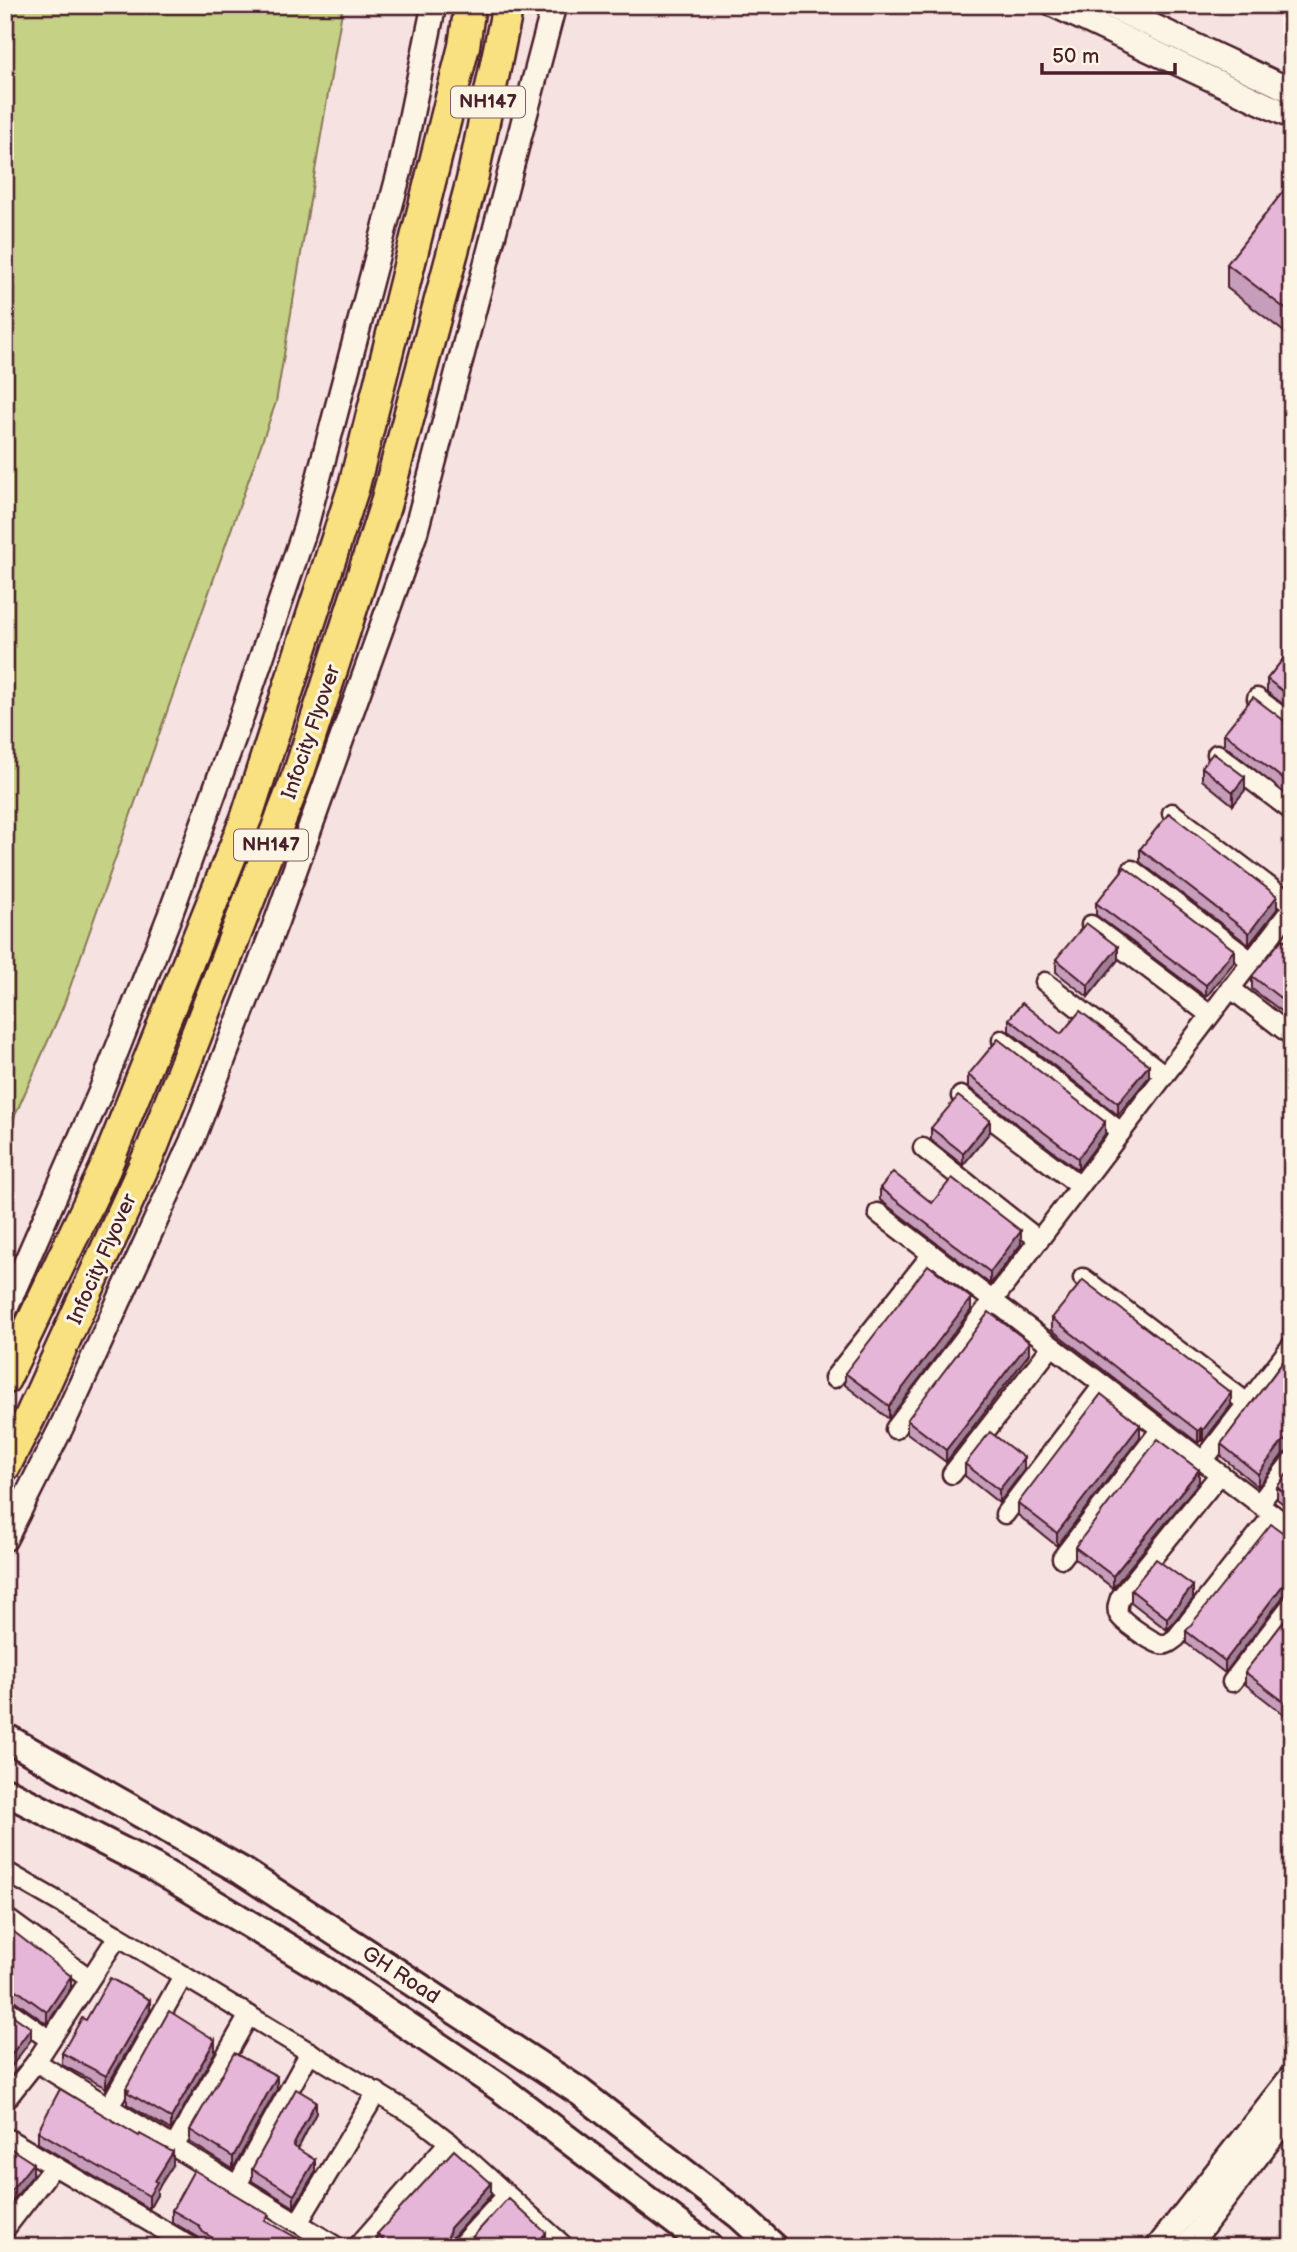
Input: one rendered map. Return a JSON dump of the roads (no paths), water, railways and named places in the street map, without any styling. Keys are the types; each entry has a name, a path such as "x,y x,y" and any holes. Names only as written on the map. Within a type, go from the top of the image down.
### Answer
{"highway":[{"name":"Infocity Flyover","path":"5,1379 105,1169 247,816 354,486 464,46 470,5"},
{"name":"Infocity Flyover","path":"5,1466 30,1417 153,1146 299,772 385,506 467,198 508,5"}],"main road":[{"name":"GH Road","path":"8,1733 242,1871 580,2092 739,2215 774,2247"},
{"name":"GH Road","path":"10,1796 152,1866 322,1969 499,2088 709,2247"}],"street":[{"path":"5,1310 100,1093 170,915 305,529 400,170 434,5"},
{"path":"5,1539 61,1428 191,1141 277,920 406,560 554,5"},
{"path":"1054,5 1292,117"},
{"path":"1108,5 1292,91"},
{"path":"1257,698 1292,725"},
{"path":"1217,754 1292,811"},
{"path":"895,1429 1292,906 1172,813"},
{"path":"1132,870 1251,961"},
{"path":"1091,925 1210,1015"},
{"path":"1274,931 1292,944"},
{"path":"1045,982 1165,1075"},
{"path":"1230,988 1292,1036"},
{"path":"1002,1040 1121,1132"},
{"path":"961,1096 1080,1186"},
{"path":"923,1148 1039,1240"},
{"path":"878,1213 1292,1529"},
{"path":"834,1378 932,1254"},
{"path":"1083,1278 1247,1403"},
{"path":"1203,1461 1292,1345"},
{"path":"952,1474 1052,1346"},
{"path":"1005,1514 1103,1385"},
{"path":"1062,1558 1161,1429"},
{"path":"1220,1474 1120,1598 1118,1614 1152,1641 1167,1644 1176,1638 1266,1509 1292,1461"},
{"path":"1232,1682 1292,1604"},
{"path":"5,1871 118,1936 418,2118 449,2142 561,2245"},
{"path":"5,1917 89,1978"},
{"path":"6,2099 36,2062 118,1936"},
{"path":"109,2107 183,1976"},
{"path":"5,2008 50,2040"},
{"path":"174,2147 249,2015"},
{"path":"237,2185 310,2052"},
{"path":"36,2062 337,2247"},
{"path":"1158,2247 1292,2076"},
{"path":"298,2223 377,2092"},
{"path":"1187,2247 1292,2110"},
{"path":"5,2137 192,2247"},
{"path":"357,2247 449,2142"},
{"path":"5,2229 54,2166"},
{"path":"459,2247 507,2195"}]}
